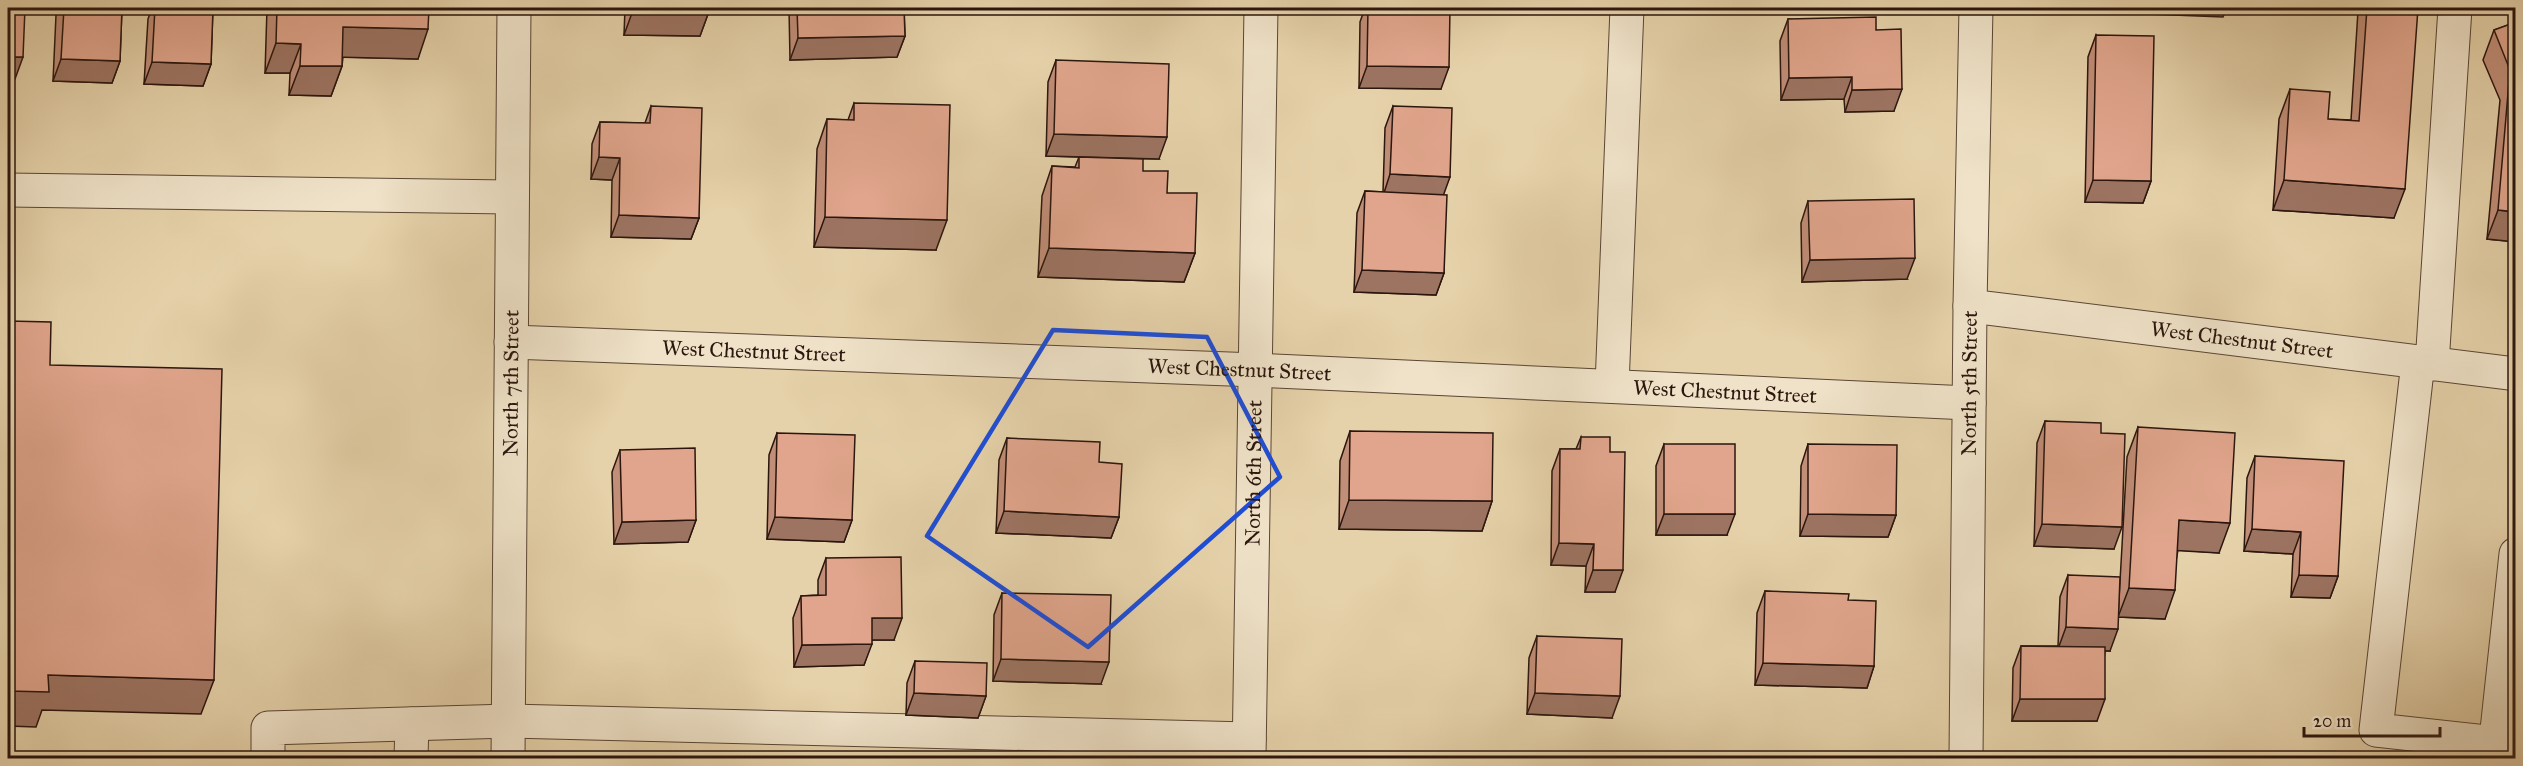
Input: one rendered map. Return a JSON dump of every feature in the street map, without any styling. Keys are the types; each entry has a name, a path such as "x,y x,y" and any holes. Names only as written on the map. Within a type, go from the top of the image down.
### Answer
{"street":[{"name":"North 7th Street","path":"508,759 514,8"},
{"name":"North 6th Street","path":"1249,749 1261,8"},
{"path":"1612,386 1627,8"},
{"name":"North 5th Street","path":"1966,759 1970,306 1976,8"},
{"path":"2455,8 2425,363 2376,730 2494,751 2508,687 2516,554"},
{"path":"8,190 512,197"},
{"name":"West Chestnut Street","path":"1970,306 2516,375"},
{"name":"West Chestnut Street","path":"510,342 1256,370 1969,403"},
{"path":"268,759 268,728 509,721 1249,749"},
{"path":"411,724 411,759"}],"highlighted area":[{"path":"1053,330 1207,337 1280,477 1088,647 927,536"}],"building":[{"path":"8,8 25,8 23,57 8,57"},
{"path":"64,8 122,8 120,61 61,59"},
{"path":"155,8 213,8 211,64 152,62"},
{"path":"277,8 429,8 428,29 343,27 342,66 300,66 301,44 276,43"},
{"path":"632,8 708,8 708,14 632,13"},
{"path":"797,8 904,8 905,36 798,38"},
{"path":"1368,8 1450,8 1449,67 1367,66"},
{"path":"2367,8 2418,8 2405,189 2284,180 2290,89 2330,92 2328,119 2359,121"},
{"path":"1876,17 1876,30 1901,29 1902,89 1852,90 1852,77 1789,78 1788,19"},
{"path":"2516,22 2516,212 2498,210 2510,70 2494,30"},
{"path":"2096,35 2154,36 2151,181 2093,180"},
{"path":"1056,60 1169,64 1167,137 1054,134"},
{"path":"854,103 950,105 947,220 825,217 827,119 854,120"},
{"path":"651,106 702,108 699,218 619,215 620,158 599,157 600,122 650,123"},
{"path":"1393,106 1452,108 1450,177 1390,174"},
{"path":"1079,157 1143,159 1143,171 1168,171 1167,193 1197,193 1195,253 1049,248 1052,166 1079,168"},
{"path":"1365,191 1447,195 1444,273 1362,270"},
{"path":"1914,199 1915,258 1810,260 1808,201"},
{"path":"8,321 51,322 50,365 222,369 214,680 48,675 49,692 8,691"},
{"path":"2045,421 2101,423 2101,433 2125,434 2122,527 2042,524"},
{"path":"2138,427 2235,433 2230,523 2179,520 2175,590 2129,588"},
{"path":"1350,431 1493,433 1492,501 1349,500"},
{"path":"777,433 855,435 852,520 775,517"},
{"path":"1581,437 1610,437 1610,452 1625,452 1623,570 1593,570 1594,544 1559,543 1560,449 1580,449"},
{"path":"1007,438 1100,442 1099,462 1122,464 1119,517 1004,511"},
{"path":"1664,444 1735,444 1735,514 1664,514"},
{"path":"1808,444 1897,445 1896,515 1808,514"},
{"path":"695,448 696,520 622,522 620,450"},
{"path":"2255,456 2344,461 2338,576 2299,575 2301,532 2252,529"},
{"path":"901,557 902,618 872,618 872,644 802,645 801,596 826,595 826,558"},
{"path":"2068,575 2120,577 2118,629 2066,627"},
{"path":"1765,591 1849,594 1848,600 1876,601 1874,666 1763,663"},
{"path":"1002,593 1111,595 1109,662 1001,659"},
{"path":"1537,636 1622,639 1620,696 1535,693"},
{"path":"2021,646 2105,647 2105,699 2020,699"},
{"path":"915,661 987,663 986,696 914,693"}]}
